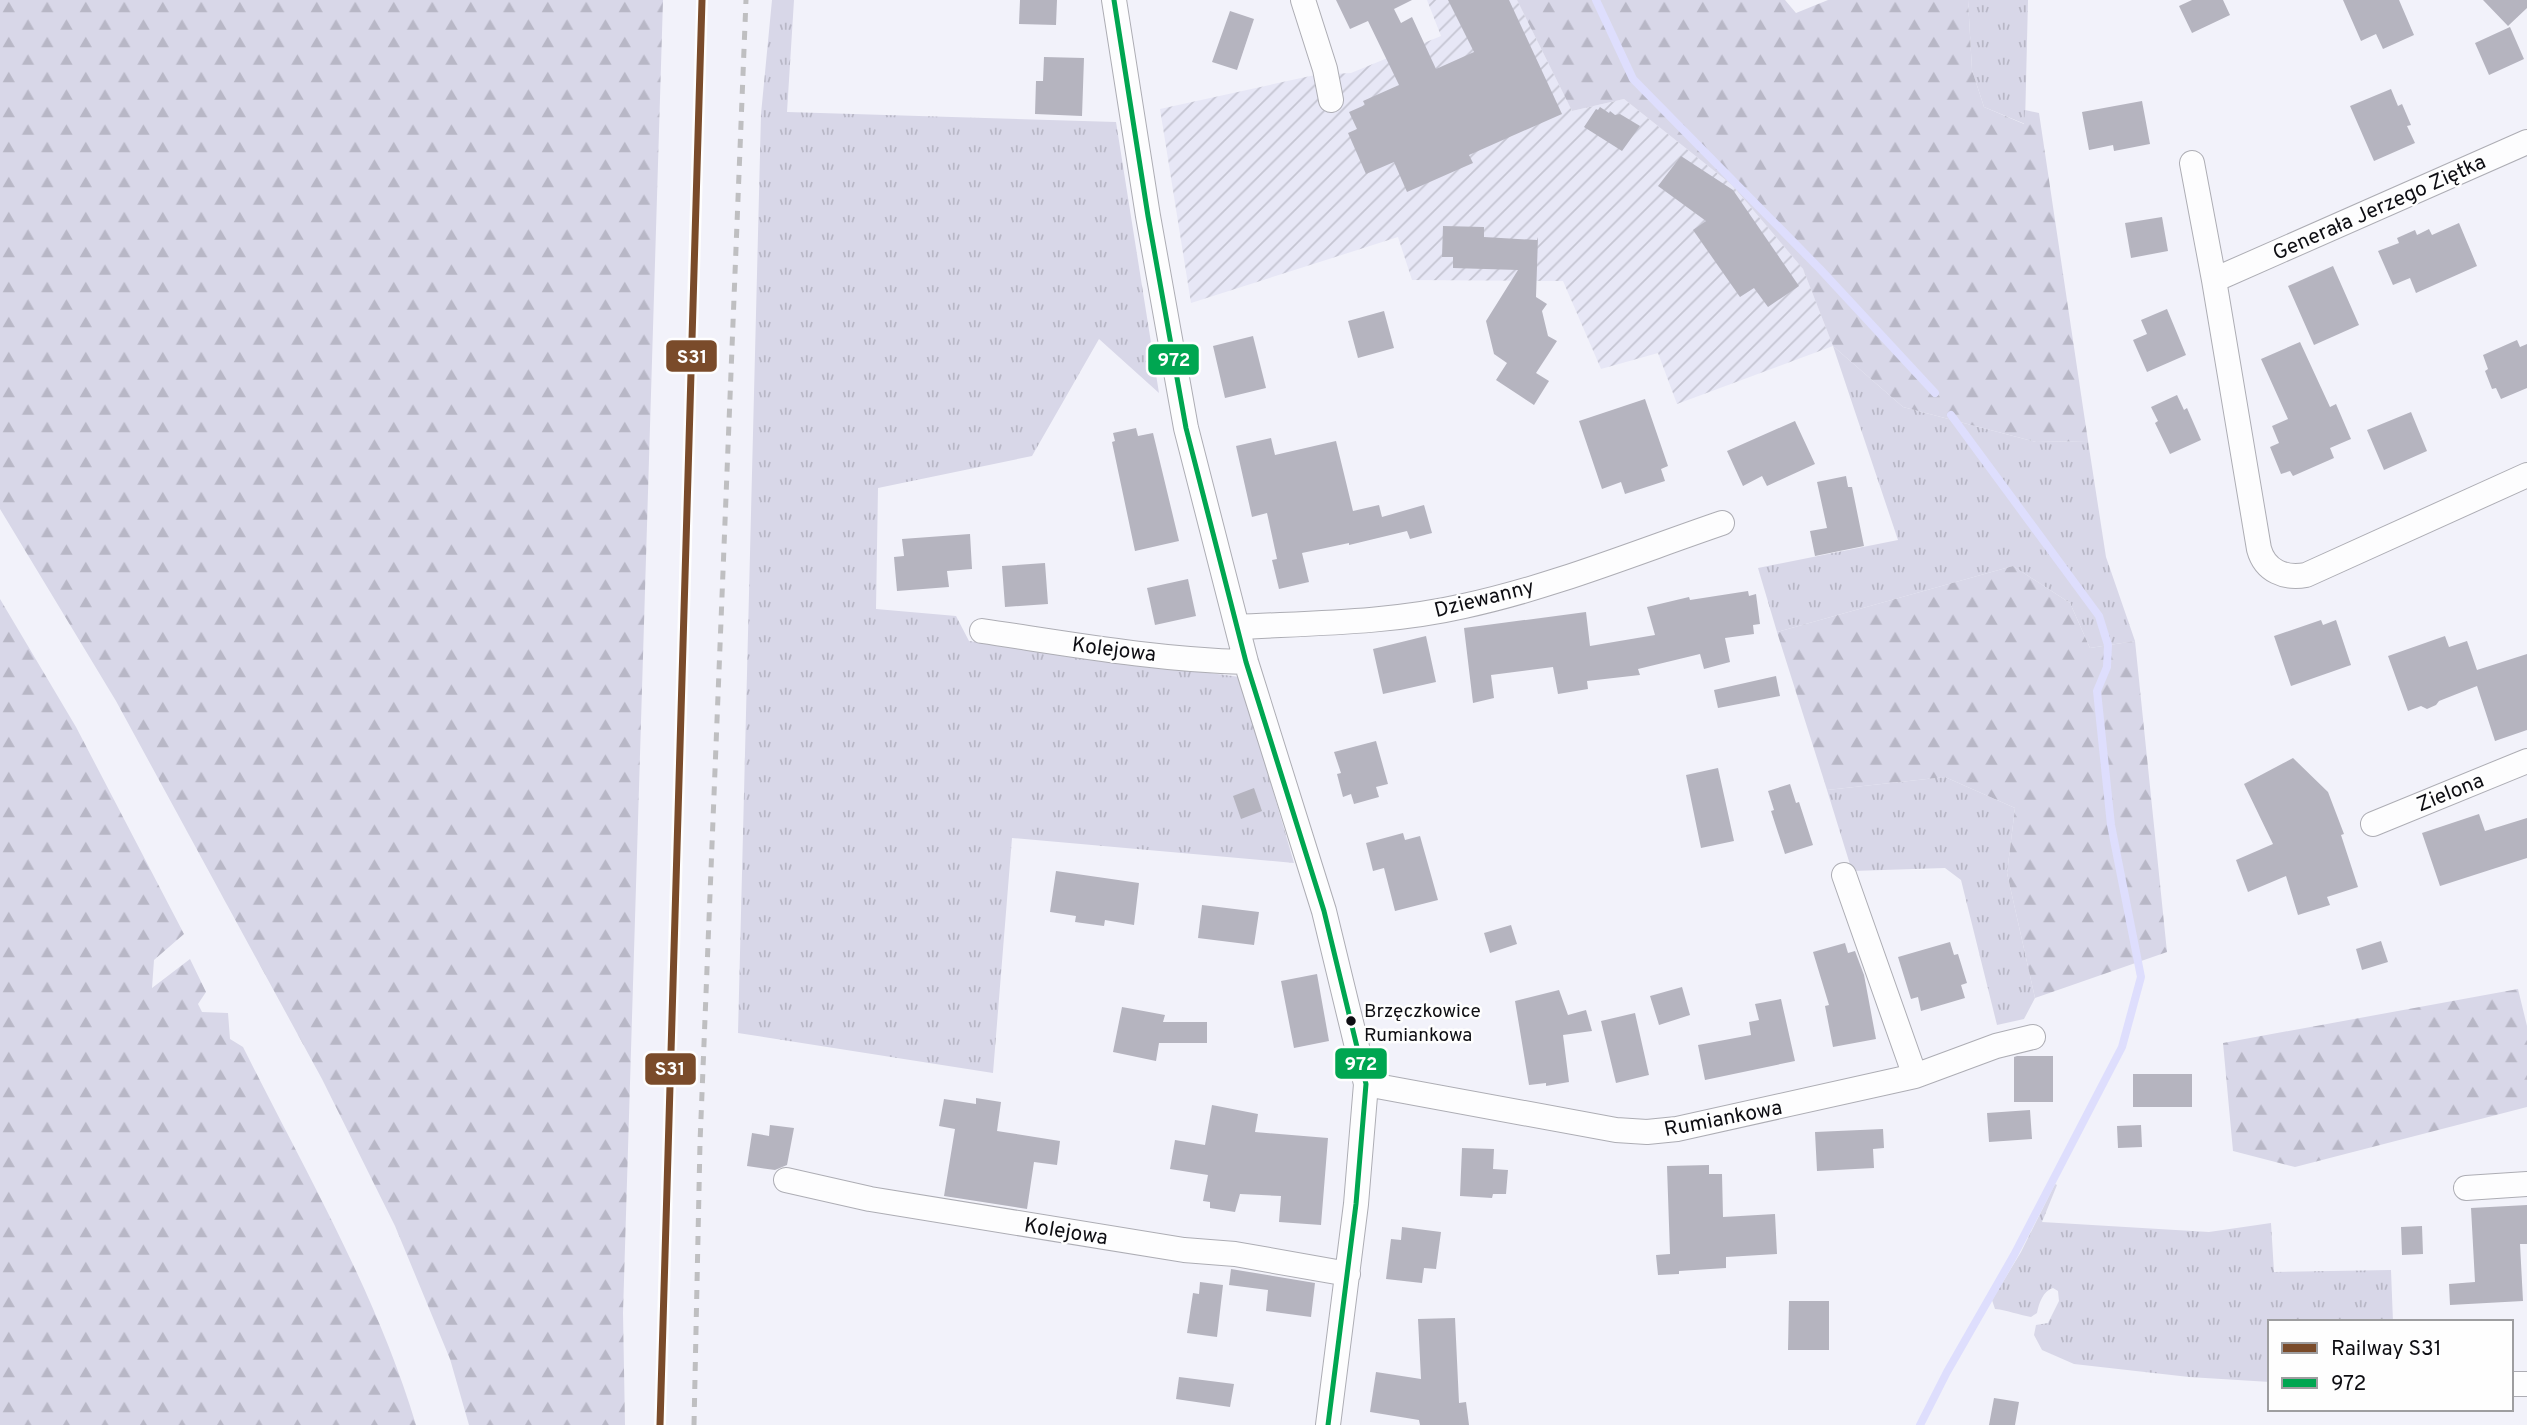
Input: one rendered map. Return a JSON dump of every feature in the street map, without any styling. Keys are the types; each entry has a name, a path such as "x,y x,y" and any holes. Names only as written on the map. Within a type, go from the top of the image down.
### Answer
{"street":[{"path":"1114,0 1148,216 1186,428 1246,662 1324,911 1366,1084 1356,1204 1328,1425"},
{"path":"1303,0 1325,69 1331,100"},
{"name":"Generała Jerzego Ziętka","path":"2223,276 2527,142"},
{"path":"2192,163 2223,276 2259,549 2266,565 2293,577 2314,572 2527,475"},
{"name":"Dziewanny","path":"1237,628 1383,620 1464,606 1541,584 1722,523"},
{"name":"Kolejowa","path":"982,631 1093,648 1246,662"},
{"name":"Zielona","path":"2373,824 2527,761"},
{"path":"1844,875 1915,1076"},
{"name":"Rumiankowa","path":"1366,1084 1616,1130 1647,1132 1677,1129 1915,1076 1996,1046 2033,1037"},
{"name":"Kolejowa","path":"786,1180 870,1199 1184,1250 1235,1254 1348,1274"},
{"path":"2466,1188 2527,1184"}],"shaded area":[{"path":"1427,0 1517,0 1572,111 1624,99 1732,185 1803,269 1833,346 1677,404 1658,353 1601,369 1563,281 1412,280 1398,237 1191,303 1160,109 1315,75 1351,73 1441,36"}],"green space":[{"path":"0,0 663,0 623,1313 625,1425 469,1425 450,1359 395,1226 322,1079 116,701 0,509"},
{"path":"772,0 794,0 787,112 1116,122 1159,393 1099,339 1032,456 878,488 876,609 956,616 969,641 1240,677 1294,863 1012,838 993,1073 738,1033 761,114"},
{"path":"1517,0 1785,0 1796,13 1828,0 1968,0 1972,70 1984,107 2024,124 2025,110 2039,113 2088,441 2036,442 1903,407 1833,346 1803,269 1732,185 1624,99 1572,111"},
{"path":"1968,0 2028,0 2025,124 1984,107 1972,70"},
{"path":"1833,346 1903,407 2036,442 2088,441 2106,557 2135,641 2090,648 2070,603 2013,566 1777,632 1758,568 1898,540"},
{"path":"2013,566 2070,603 2090,648 2135,641 2167,952 2035,998 2007,873 2015,808 1945,777 1827,790 1777,632"},
{"path":"0,599 76,727 184,934 154,960 152,988 190,959 206,992 198,1004 202,1012 228,1013 230,1039 243,1047 360,1280 400,1376 416,1425 0,1425"},
{"path":"1945,777 2015,808 2007,873 2035,998 2024,1019 1997,1025 1961,880 1945,868 1852,871 1827,790"},
{"path":"2518,989 2527,1026 2527,1107 2295,1167 2233,1151 2223,1043"},
{"path":"2055,1184 2057,1185 2042,1222 2209,1232 2271,1223 2274,1272 2391,1270 2393,1320 2268,1320 2268,1382 2189,1377 2074,1364 2042,1350 2034,1335 2036,1325 2048,1323 2059,1301 2058,1291 2053,1288 2047,1292 2040,1301 2037,1313 2031,1317 1995,1309 1992,1300 2021,1252"}],"building":[{"path":"1020,0 1057,0 1056,25 1019,24"},
{"path":"1336,0 1412,0 1394,9 1401,23 1412,17 1436,69 1474,52 1448,0 1509,0 1562,114 1469,155 1473,163 1407,192 1394,162 1366,174 1348,133 1357,129 1349,112 1365,105 1363,101 1399,85 1368,21 1350,29"},
{"path":"2192,0 2223,0 2230,15 2192,33 2179,6"},
{"path":"2343,0 2399,0 2414,35 2383,49 2376,34 2361,41"},
{"path":"2483,0 2527,0 2527,8 2508,26"},
{"path":"1230,11 1254,19 1237,70 1212,62"},
{"path":"2510,27 2524,59 2489,75 2475,43"},
{"path":"1044,57 1084,58 1082,116 1035,114 1036,81 1043,81"},
{"path":"2391,89 2398,106 2402,104 2411,125 2407,126 2415,143 2374,161 2350,106"},
{"path":"2142,101 2150,144 2114,151 2113,145 2089,150 2082,112"},
{"path":"1600,107 1609,113 1620,114 1640,126 1622,151 1584,127"},
{"path":"1681,156 1733,190 1799,286 1768,307 1754,288 1740,297 1693,230 1706,221 1658,186"},
{"path":"2162,217 2168,251 2131,258 2125,223"},
{"path":"2459,223 2477,266 2416,293 2410,278 2393,285 2378,251 2399,243 2397,238 2415,230 2417,235 2429,229 2432,235"},
{"path":"1443,226 1484,227 1484,237 1537,240 1538,237 1536,297 1547,304 1542,311 1548,336 1557,341 1536,373 1549,381 1534,405 1496,380 1507,363 1494,354 1486,321 1518,270 1453,268 1453,257 1442,257"},
{"path":"2333,266 2359,325 2314,345 2288,286"},
{"path":"2167,309 2186,355 2147,372 2133,340 2147,334 2141,320"},
{"path":"1384,311 1394,348 1358,358 1348,321"},
{"path":"1253,336 1266,388 1225,398 1213,346"},
{"path":"2517,340 2520,347 2527,344 2527,388 2501,399 2496,388 2492,389 2485,371 2488,369 2483,355"},
{"path":"2300,342 2330,407 2336,404 2351,439 2330,448 2334,458 2293,476 2290,471 2281,474 2270,447 2279,443 2272,426 2288,419 2261,359"},
{"path":"2177,395 2184,410 2187,408 2201,440 2170,454 2155,423 2158,421 2151,407"},
{"path":"1645,399 1668,466 1661,469 1665,481 1625,494 1621,482 1602,489 1579,421"},
{"path":"2411,412 2427,451 2384,470 2367,430"},
{"path":"1795,421 1815,464 1767,486 1762,476 1743,486 1727,451"},
{"path":"1136,428 1138,436 1153,433 1179,541 1135,551 1112,442 1115,441 1113,433"},
{"path":"1271,438 1275,455 1336,441 1353,511 1379,505 1382,517 1424,505 1432,533 1410,539 1407,531 1302,553 1309,582 1279,589 1272,560 1277,559 1267,513 1252,517 1236,446"},
{"path":"1846,476 1848,487 1852,487 1864,546 1815,556 1810,531 1827,528 1817,482"},
{"path":"970,534 972,569 947,571 949,587 897,591 894,557 904,556 902,539"},
{"path":"1045,563 1048,604 1005,607 1002,566"},
{"path":"1188,579 1196,616 1155,625 1147,588"},
{"path":"1748,591 1749,596 1756,594 1760,624 1753,625 1754,634 1725,638 1730,662 1704,669 1700,654 1638,669 1640,675 1587,681 1588,689 1558,694 1553,667 1491,675 1494,698 1473,703 1464,628 1586,612 1590,646 1655,635 1647,607 1689,597 1690,600"},
{"path":"2321,620 2323,625 2336,620 2351,665 2291,686 2274,636"},
{"path":"1426,636 1436,682 1383,694 1373,649"},
{"path":"2445,636 2449,647 2467,641 2477,670 2527,654 2527,730 2495,741 2477,686 2439,701 2427,709 2421,706 2408,711 2388,656"},
{"path":"1776,676 1780,696 1718,708 1714,690"},
{"path":"1376,741 1388,784 1376,787 1379,797 1354,804 1351,794 1343,797 1337,774 1341,773 1334,752"},
{"path":"2293,758 2328,792 2344,834 2341,835 2358,887 2327,897 2330,905 2298,915 2286,876 2248,892 2236,860 2273,844 2244,784"},
{"path":"1718,768 1734,841 1701,848 1686,775"},
{"path":"1790,784 1813,845 1785,854 1771,811 1774,810 1768,791"},
{"path":"1254,788 1262,811 1241,819 1233,796"},
{"path":"2479,814 2485,831 2527,818 2527,858 2440,886 2422,833"},
{"path":"1403,833 1405,840 1420,836 1438,900 1395,911 1384,868 1373,871 1366,843"},
{"path":"1056,871 1139,883 1134,925 1105,920 1104,926 1075,922 1076,916 1050,912"},
{"path":"1202,905 1259,912 1254,945 1198,938"},
{"path":"1511,925 1517,944 1490,953 1484,933"},
{"path":"2381,941 2388,962 2362,970 2356,949"},
{"path":"1950,942 1954,955 1958,954 1967,983 1961,985 1965,998 1921,1011 1918,997 1911,999 1898,957"},
{"path":"1845,943 1848,953 1855,951 1864,975 1876,1039 1833,1047 1825,1006 1829,1005 1813,952"},
{"path":"1317,974 1329,1041 1294,1048 1281,981"},
{"path":"1682,987 1690,1015 1659,1025 1650,996"},
{"path":"1559,990 1568,1015 1586,1010 1592,1031 1563,1035 1569,1082 1546,1086 1546,1083 1529,1085 1515,1001"},
{"path":"1781,999 1795,1061 1705,1080 1698,1045 1751,1035 1749,1022 1759,1020 1755,1004"},
{"path":"1122,1007 1165,1015 1163,1022 1207,1022 1207,1043 1159,1043 1156,1061 1113,1052"},
{"path":"1635,1013 1649,1075 1616,1083 1601,1021"},
{"path":"2053,1056 2053,1102 2014,1102 2014,1057"},
{"path":"2133,1074 2192,1074 2192,1107 2133,1107"},
{"path":"976,1098 1001,1102 997,1131 1060,1141 1057,1165 1034,1162 1027,1209 944,1196 955,1129 939,1126 944,1099 976,1104"},
{"path":"1212,1105 1258,1114 1255,1132 1328,1138 1321,1225 1279,1222 1281,1196 1240,1194 1235,1212 1210,1208 1210,1202 1203,1201 1208,1175 1170,1169 1175,1140 1205,1145"},
{"path":"2030,1110 2032,1139 1989,1142 1987,1113"},
{"path":"770,1125 794,1128 787,1165 775,1170 747,1166 752,1133 769,1136"},
{"path":"2141,1125 2142,1147 2118,1148 2117,1126"},
{"path":"1883,1129 1884,1148 1873,1149 1874,1168 1817,1171 1815,1132"},
{"path":"1462,1148 1494,1149 1493,1169 1508,1170 1506,1194 1493,1194 1492,1198 1460,1196"},
{"path":"1709,1165 1709,1174 1722,1174 1723,1217 1775,1214 1777,1254 1726,1257 1726,1268 1658,1275 1656,1255 1670,1254 1667,1166"},
{"path":"2527,1205 2527,1244 2520,1244 2523,1301 2450,1305 2449,1284 2475,1282 2471,1208"},
{"path":"2422,1226 2423,1254 2402,1255 2401,1227"},
{"path":"1402,1227 1441,1232 1436,1269 1424,1268 1422,1283 1386,1279 1391,1239 1401,1240"},
{"path":"1231,1269 1315,1283 1311,1317 1266,1311 1268,1290 1229,1285"},
{"path":"1200,1282 1223,1285 1217,1337 1187,1333 1193,1293 1199,1294"},
{"path":"1789,1301 1829,1301 1829,1350 1788,1350"},
{"path":"1455,1318 1459,1403 1466,1402 1469,1425 1420,1425 1419,1420 1370,1412 1376,1372 1421,1379 1418,1319"},
{"path":"1179,1377 1234,1384 1230,1407 1176,1399"},
{"path":"1994,1398 2019,1402 2015,1425 1989,1425"}],"waterway":[{"path":"1596,0 1633,79 1820,269 1935,393"},
{"path":"1920,1425 2014,1255 2122,1047 2141,977 2111,825 2097,691 2107,667 2108,645 2099,616 1951,415"}],"railway":[{"path":"694,1425 700,1143 746,0"}],"rail line":[{"name":"S31","path":"660,1425 702,0"}],"transit line":[{"name":"972","path":"1114,0 1148,216 1186,428 1246,662 1324,911 1366,1084 1356,1204 1328,1425"}],"place":[{"name":"Brzęczkowice Rumiankowa","path":"1351,1021"}]}
